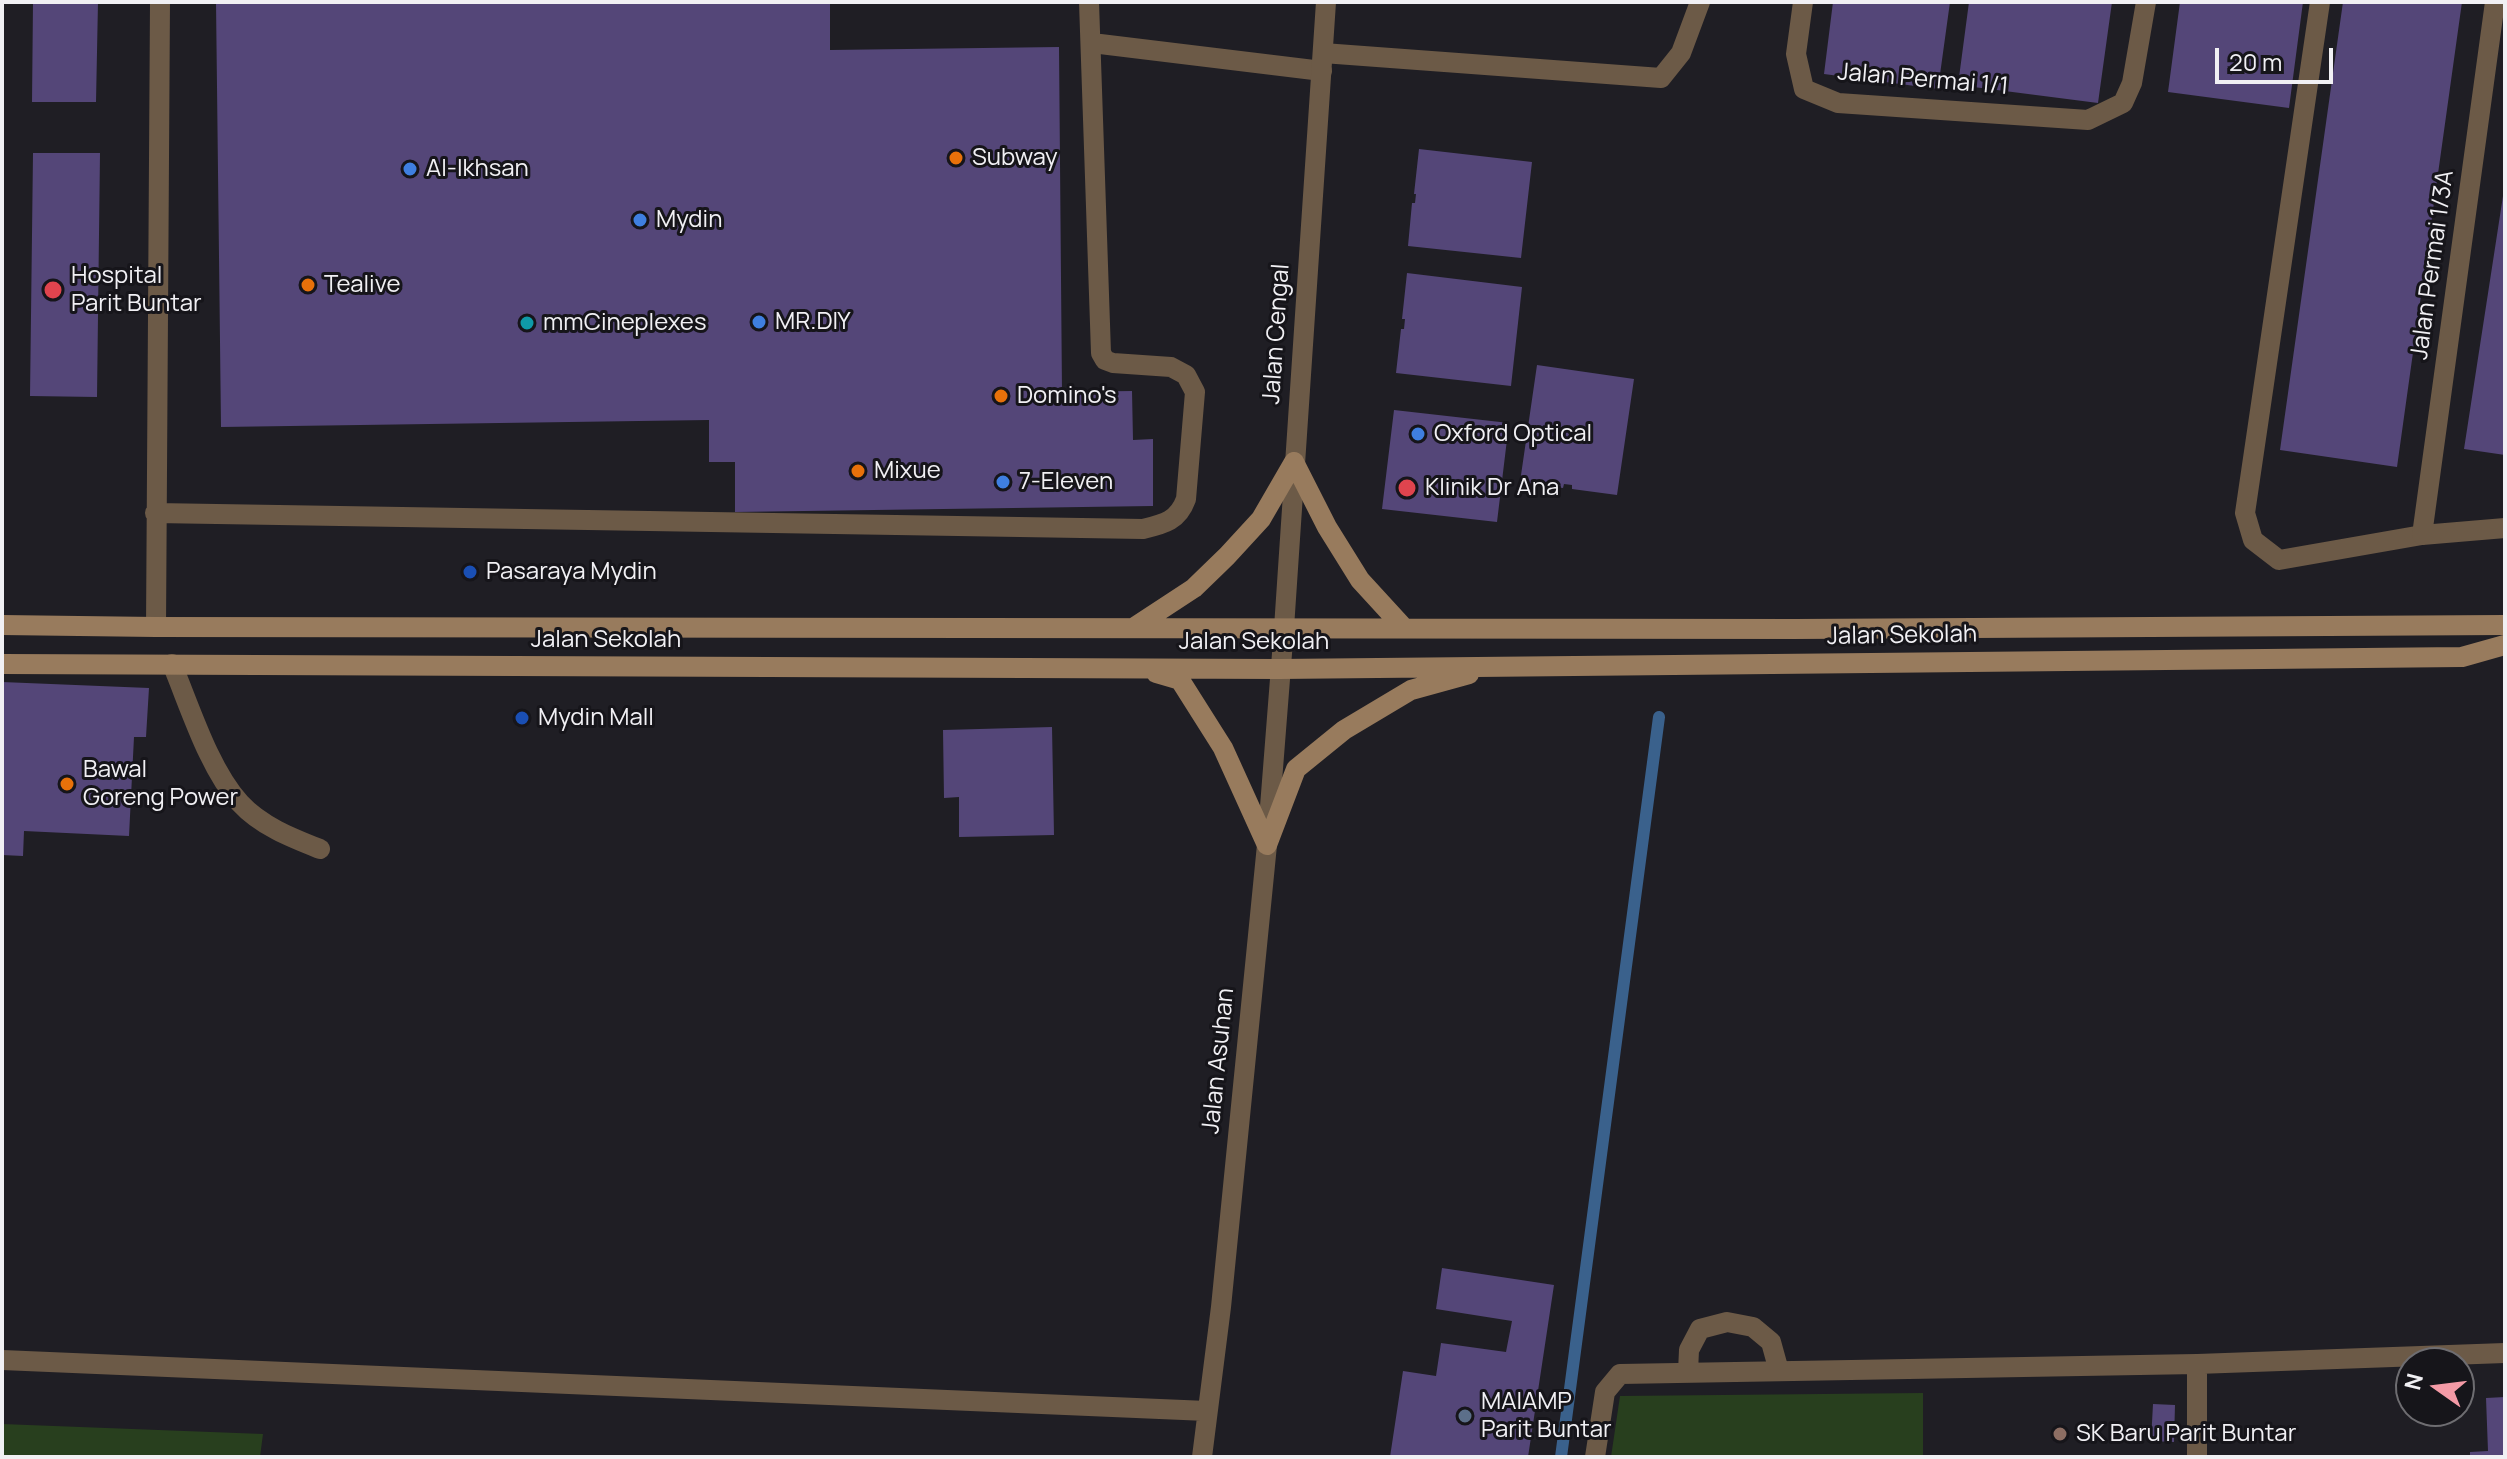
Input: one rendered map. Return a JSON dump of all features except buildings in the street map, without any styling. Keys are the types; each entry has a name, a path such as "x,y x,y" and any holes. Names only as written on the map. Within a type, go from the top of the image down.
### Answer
{"street":[{"path":"156,627 160,2"},
{"path":"155,513 1143,529 1163,524 1181,512 1186,499 1195,392 1186,375 1171,367 1113,363 1105,360 1101,353 1089,2"},
{"name":"Jalan Cengal","path":"1279,669 1326,2"},
{"path":"1092,43 1322,62 1661,78 1681,53 1700,2"},
{"name":"Jalan Permai 1/1","path":"1803,2 1796,54 1804,89 1838,103 2088,120 2123,103 2132,83 2146,2"},
{"path":"2320,2 2245,513 2253,540 2279,560 2422,535 2505,528"},
{"name":"Jalan Permai 1/3A","path":"2422,535 2495,2"},
{"path":"1133,628 1194,588 1227,556 1261,519 1294,462"},
{"path":"1294,462 1327,527 1360,580 1404,628"},
{"name":"Jalan Sekolah","path":"2,625 1404,628 2505,625"},
{"name":"Jalan Sekolah","path":"2,664 1279,669 2462,657 2505,645"},
{"path":"2462,657 2505,660"},
{"path":"172,664 214,763 241,804 282,834 320,849"},
{"path":"1267,845 1296,769 1344,730 1411,690 1496,666"},
{"path":"1139,668 1180,680 1223,748 1267,845"},
{"name":"Jalan Asuhan","path":"1202,1457 1221,1307 1267,845 1279,669"},
{"path":"1688,1372 1689,1350 1700,1329 1727,1322 1753,1327 1771,1342 1779,1371"},
{"path":"1595,1457 1605,1392 1620,1374 2197,1364 2505,1353"},
{"path":"2,1360 1207,1411"},
{"path":"2197,1364 2197,1457"}],"green space":[{"path":"1923,1393 1923,1457 1611,1457 1620,1396"},
{"path":"2,1424 263,1434 260,1457 2,1457"}],"waterway":[{"path":"1561,1457 1659,717"}],"place":[{"name":"Subway","path":"956,158"},
{"name":"Al-Ikhsan","path":"410,169"},
{"name":"Mydin","path":"640,220"},
{"name":"Tealive","path":"308,285"},
{"name":"Hospital Parit Buntar","path":"53,290"},
{"name":"MR.DIY","path":"759,322"},
{"name":"mmCineplexes","path":"527,323"},
{"name":"Domino's","path":"1001,396"},
{"name":"Oxford Optical","path":"1418,434"},
{"name":"Mixue","path":"858,471"},
{"name":"7-Eleven","path":"1003,482"},
{"name":"Klinik Dr Ana","path":"1407,488"},
{"name":"Pasaraya Mydin","path":"470,572"},
{"name":"Mydin Mall","path":"522,718"},
{"name":"Bawal Goreng Power","path":"67,784"},
{"name":"MAIAMP Parit Buntar","path":"1465,1416"},
{"name":"SK Baru Parit Buntar","path":"2060,1434"}]}
